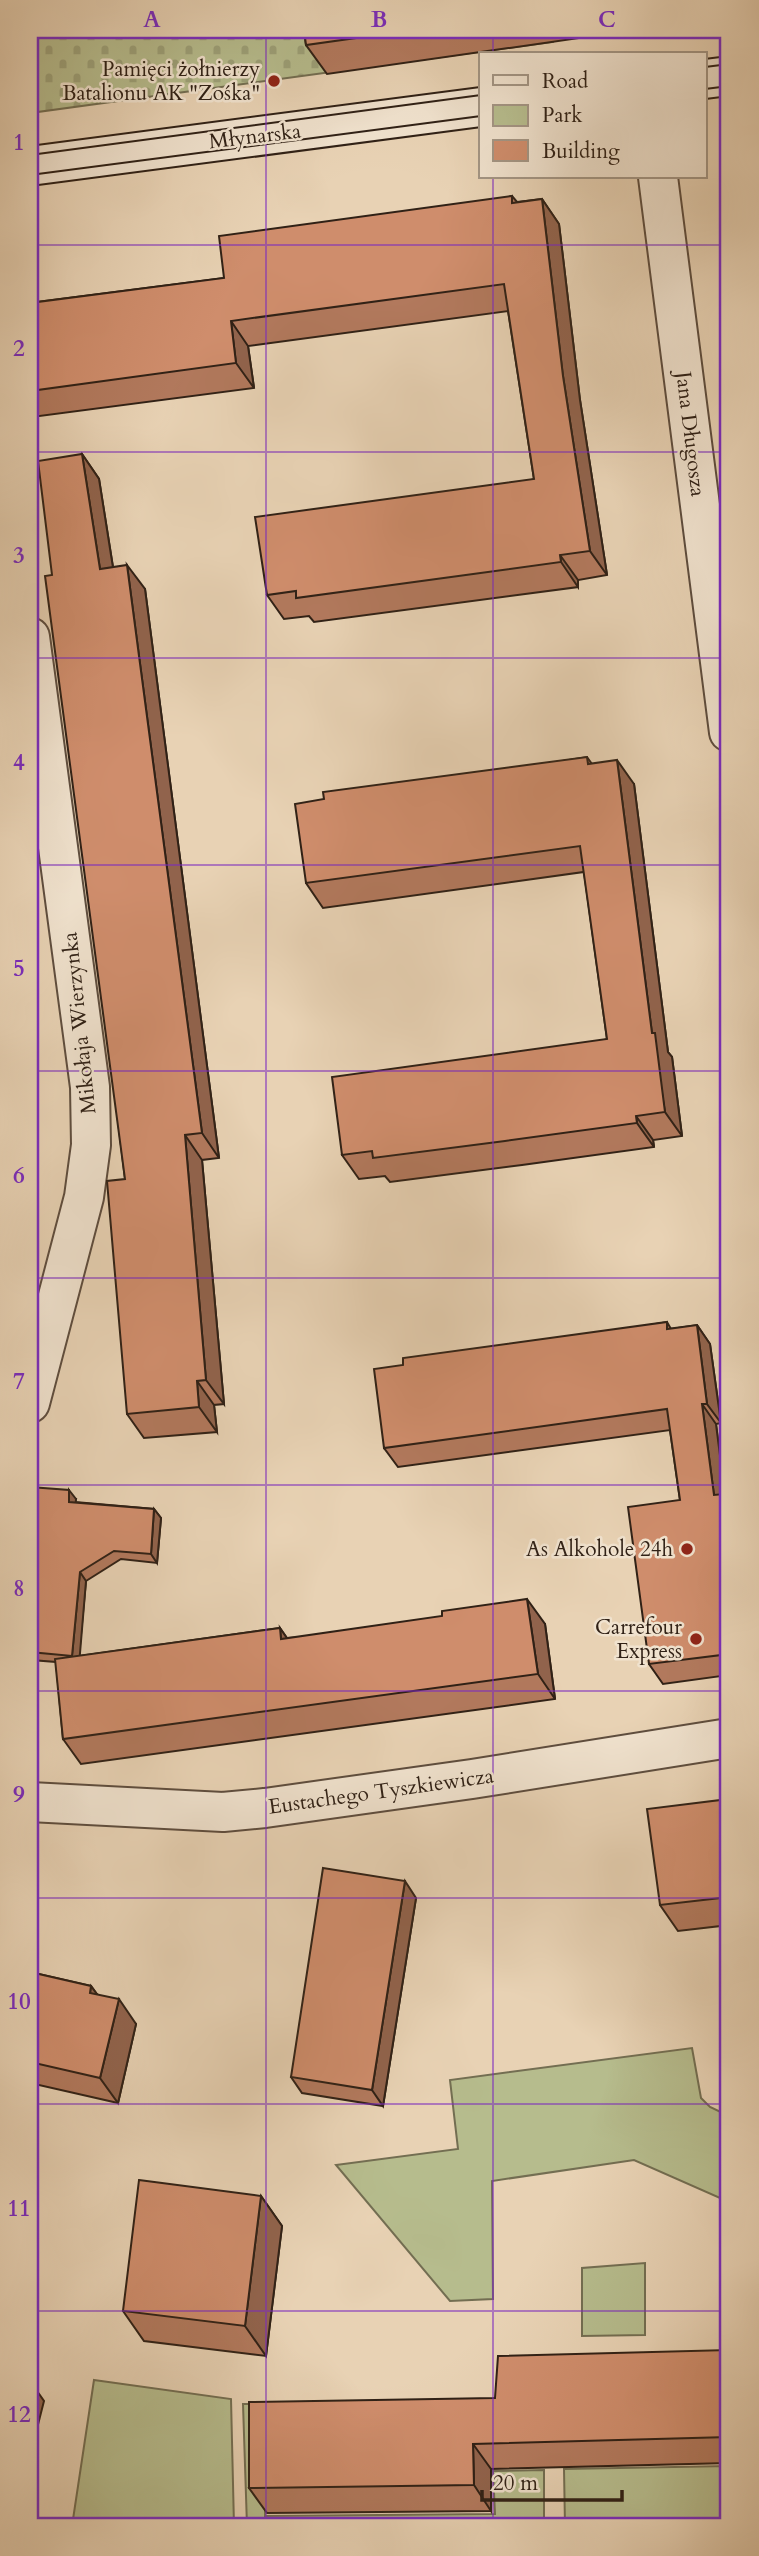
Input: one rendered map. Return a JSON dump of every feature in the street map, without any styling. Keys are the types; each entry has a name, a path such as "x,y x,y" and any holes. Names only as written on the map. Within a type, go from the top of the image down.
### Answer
{"street":[{"path":"706,79 729,76"},
{"name":"Młynarska","path":"30,166 479,107"},
{"name":"Jana Długosza","path":"658,178 729,732"},
{"name":"Mikołaja Wierzynka","path":"30,637 90,1087 91,1135 84,1197 30,1403"},
{"name":"Eustachego Tyszkiewicza","path":"30,1802 234,1811 472,1779 729,1738"}],"green space":[{"path":"30,30 551,30 553,42 479,52 30,113"},
{"path":"692,2048 701,2098 710,2107 729,2116 729,2202 634,2160 492,2181 493,2299 450,2301 336,2165 458,2149 450,2080"},
{"path":"645,2263 645,2335 582,2336 582,2268"},
{"path":"94,2380 231,2399 234,2526 72,2526"},
{"path":"243,2404 265,2404 265,2516 495,2514 493,2471 544,2470 544,2526 247,2526"},
{"path":"729,2466 729,2526 565,2526 564,2469"}],"building":[{"path":"304,30 413,30 306,45"},
{"path":"512,196 512,203 542,199 563,376 590,551 560,555 561,562 296,598 296,591 267,595 255,517 534,479 504,284 231,321 236,363 30,391 30,303 224,278 219,236"},
{"path":"724,208 729,208 729,242"},
{"path":"82,454 100,569 127,565 202,1133 185,1135 206,1380 197,1381 199,1407 127,1414 107,1181 125,1179 45,576 52,575 38,461"},
{"path":"587,757 588,764 617,760 652,1033 655,1033 665,1112 636,1116 637,1123 505,1141 373,1158 372,1151 342,1155 332,1077 607,1039 580,846 306,883 295,804 324,799 323,792"},
{"path":"667,1322 667,1329 697,1325 707,1404 702,1404 714,1495 724,1494 721,1521 729,1582 729,1654 649,1664 628,1507 680,1500 667,1409 384,1448 374,1369 403,1365 403,1358"},
{"path":"30,1487 69,1490 69,1502 154,1509 151,1554 114,1551 80,1572 72,1656 30,1652"},
{"path":"527,1599 538,1674 63,1739 55,1659 280,1628 281,1639 442,1616 442,1611"},
{"path":"729,1799 729,1897 660,1905 647,1809"},
{"path":"323,1868 405,1881 372,2090 291,2077"},
{"path":"30,1972 91,1986 90,1993 119,1999 100,2078 30,2062"},
{"path":"139,2180 261,2196 245,2326 123,2311"},
{"path":"729,2350 729,2437 473,2444 474,2485 249,2488 249,2402 495,2398 498,2356"}],"tram line":[{"path":"706,67 729,64"},
{"path":"706,89 729,86"},
{"path":"30,155 479,95"},
{"path":"30,175 479,116"}],"place":[{"name":"Pamięci żołnierzy Batalionu AK \"Zośka\"","path":"274,81"},
{"name":"As Alkohole 24h","path":"687,1549"},
{"name":"Carrefour Express","path":"696,1639"}]}
